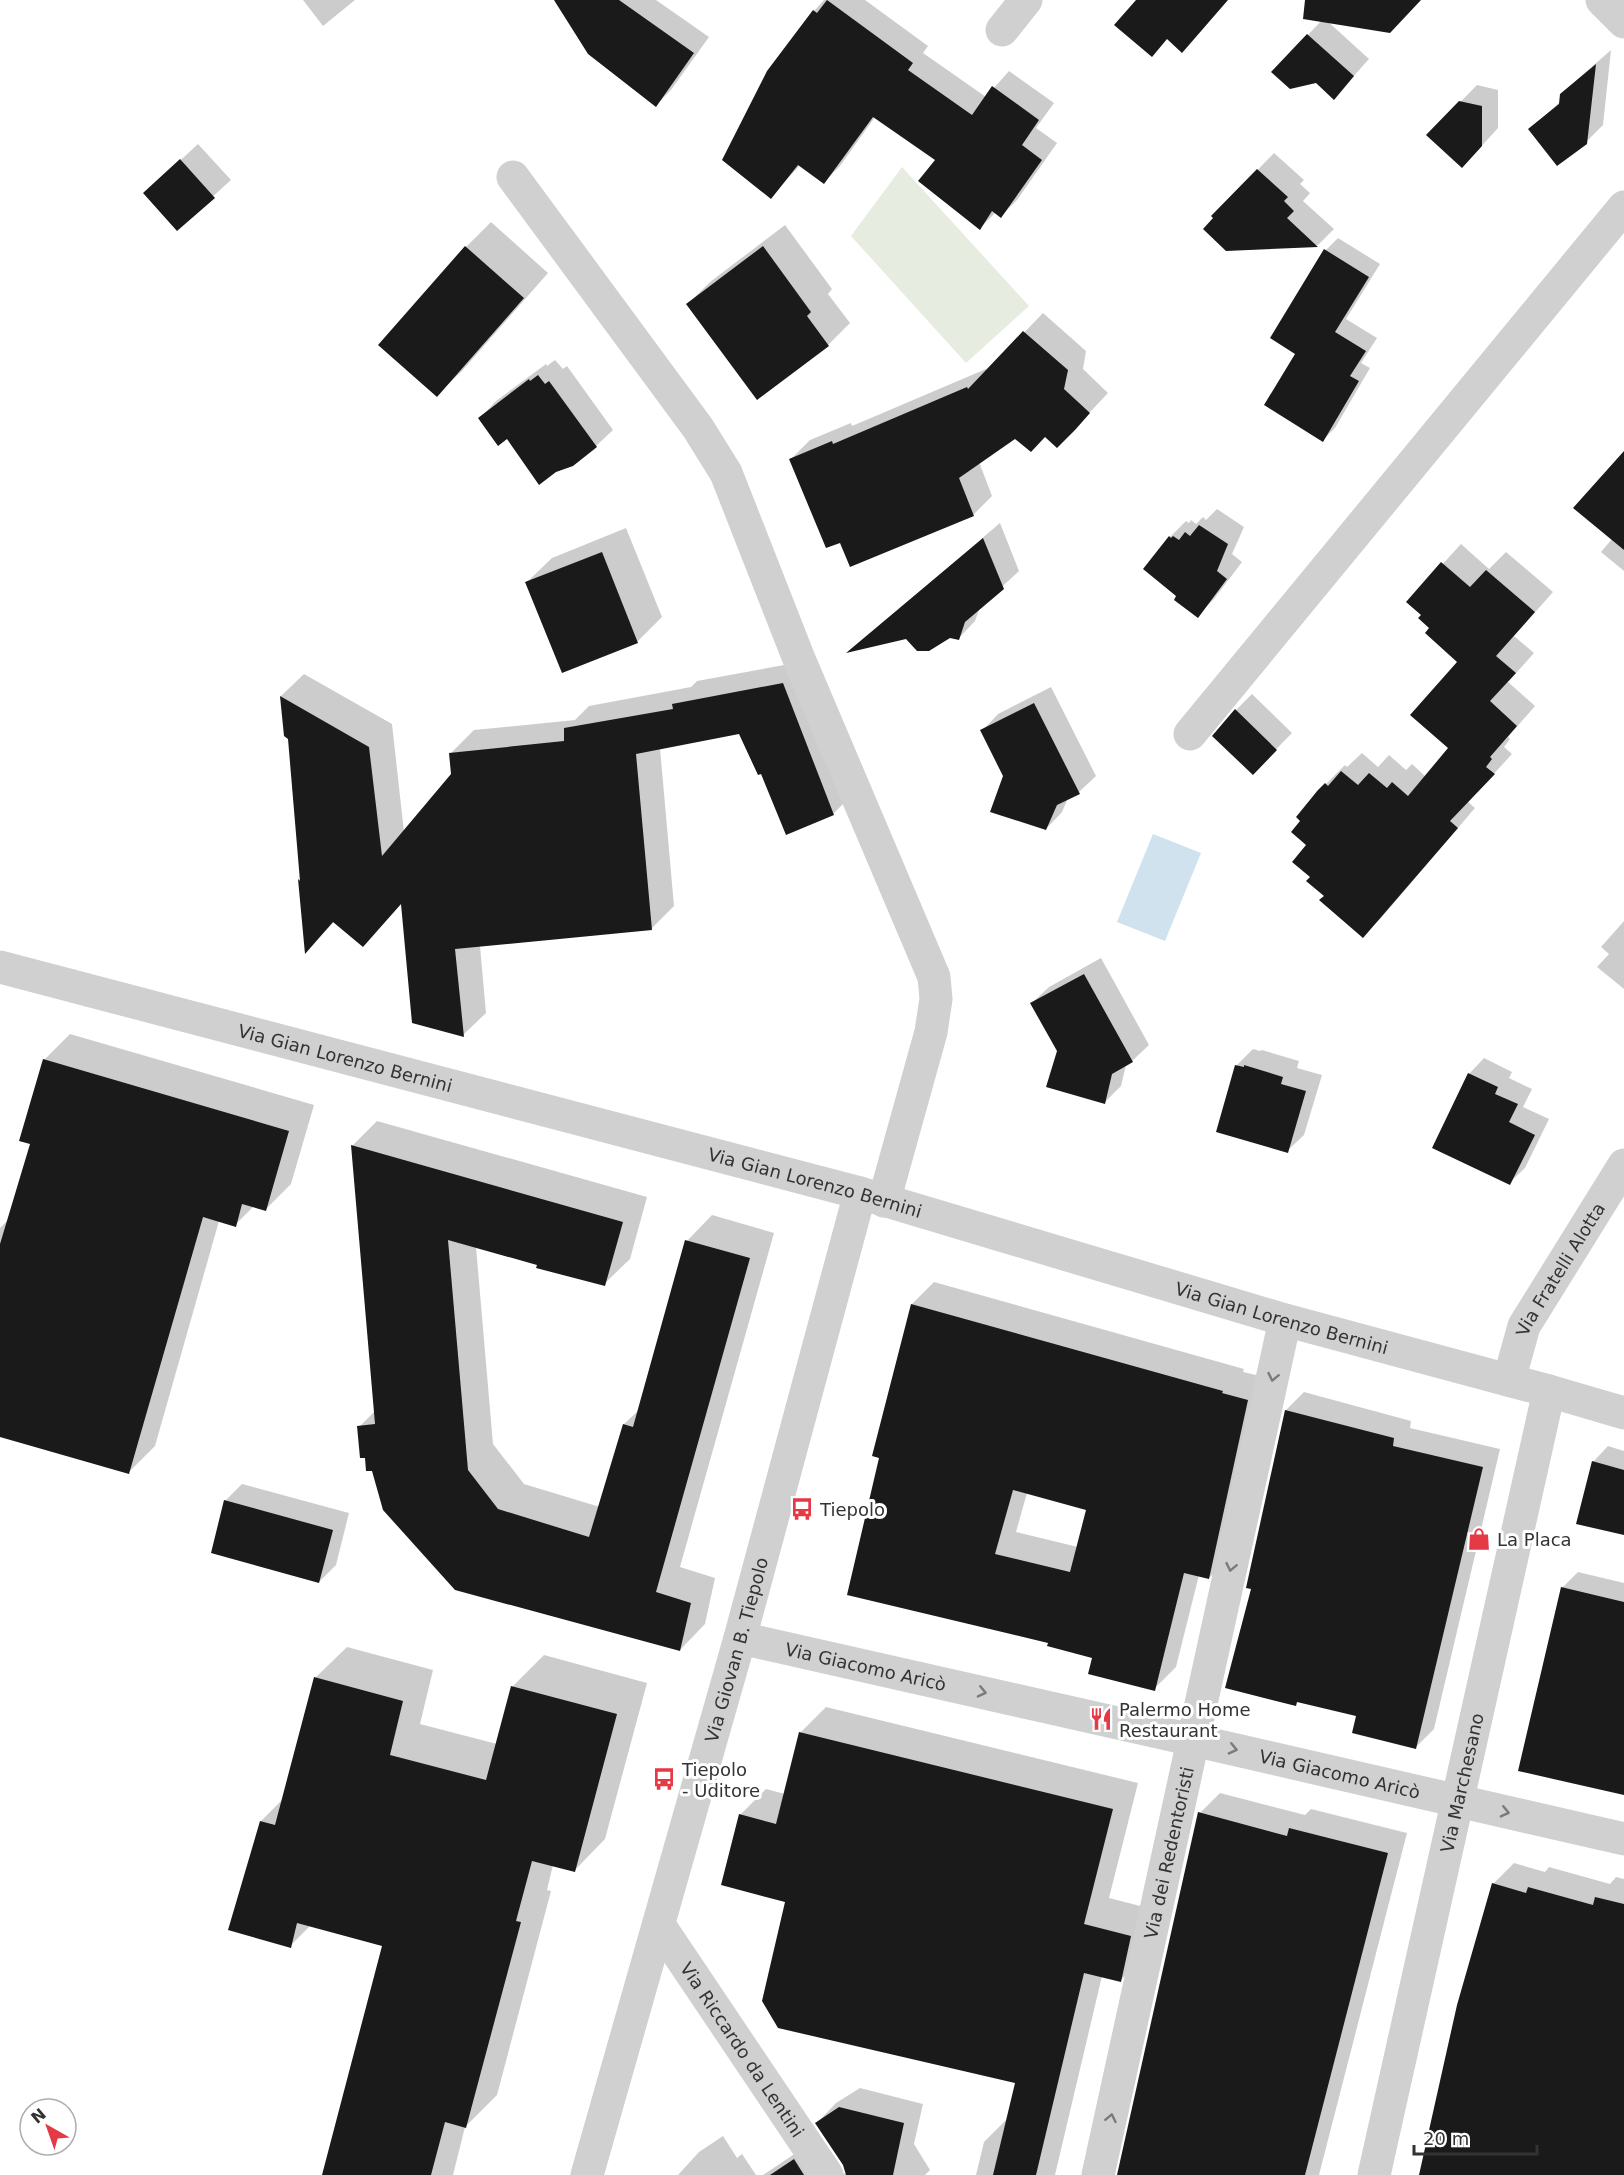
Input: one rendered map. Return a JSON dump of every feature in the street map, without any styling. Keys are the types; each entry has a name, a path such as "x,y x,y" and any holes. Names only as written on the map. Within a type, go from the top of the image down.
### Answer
{"street":[{"path":"1002,30 1026,0"},
{"path":"1602,0 1624,22"},
{"name":"Via Giovan B. Tiepolo","path":"513,177 698,428 726,473 799,660 934,977 936,999 930,1032 872,1197 740,1638 587,2175"},
{"path":"1190,734 1624,207"},
{"name":"Via Gian Lorenzo Bernini","path":"0,967 872,1197 1286,1320 1624,1413"},
{"name":"Via Fratelli Alotta","path":"1509,1380 1524,1326 1624,1165"},
{"name":"Via dei Redentoristi","path":"1098,2175 1286,1320"},
{"name":"Via Marchesano","path":"1374,2175 1550,1391"},
{"name":"Via Giacomo Aricò","path":"740,1638 1624,1839"},
{"name":"Via Riccardo da Lentini","path":"658,1925 827,2175"}],"shaded area":[{"path":"902,167 1029,306 966,363 851,236"}],"water":[{"path":"1153,834 1201,853 1165,941 1117,922"}],"building":[{"path":"554,0 619,0 694,53 656,107 588,54"},
{"path":"827,0 913,63 908,70 972,115 992,86 1039,120 1022,145 1042,160 1001,218 992,211 980,230 918,181 935,160 873,117 824,184 798,165 771,199 722,160 767,71 813,10 817,13"},
{"path":"1136,0 1228,0 1182,53 1167,39 1152,57 1114,25"},
{"path":"1305,0 1421,0 1390,33 1303,19"},
{"path":"1307,34 1354,76 1334,100 1316,83 1290,89 1271,72"},
{"path":"1596,64 1587,144 1557,166 1528,129 1559,104 1560,94"},
{"path":"1459,101 1482,106 1482,146 1462,168 1426,135"},
{"path":"180,159 215,198 177,231 143,193"},
{"path":"1257,169 1288,197 1284,201 1294,211 1287,218 1318,247 1226,251 1203,229 1213,218 1211,216"},
{"path":"465,246 524,298 437,397 378,345"},
{"path":"763,246 811,312 807,316 829,346 757,400 686,304"},
{"path":"1324,249 1369,277 1335,332 1366,351 1350,376 1359,381 1323,442 1264,405 1295,354 1270,338"},
{"path":"1023,331 1068,370 1064,389 1090,413 1075,430 1057,448 1045,437 1031,452 1015,439 959,478 974,516 850,567 840,543 826,548 789,459 832,441 833,444 967,387 968,389"},
{"path":"538,375 545,384 549,381 597,447 573,466 556,472 539,485 507,439 498,446 478,418 529,379 530,381"},
{"path":"1624,451 1624,550 1573,508"},
{"path":"1199,525 1228,544 1217,571 1227,579 1198,618 1174,600 1176,596 1143,569 1169,536 1179,540 1185,532 1190,536"},
{"path":"983,538 1004,589 965,622 959,640 950,638 929,651 917,651 906,639 846,653"},
{"path":"602,552 638,643 562,673 525,582"},
{"path":"1441,562 1470,587 1486,570 1535,612 1496,656 1516,673 1490,701 1517,726 1490,757 1492,759 1486,767 1495,774 1450,821 1458,828 1363,938 1319,900 1324,896 1306,881 1310,877 1292,862 1306,845 1291,832 1300,821 1296,817 1318,790 1325,783 1328,786 1341,771 1358,785 1369,773 1387,788 1392,782 1408,796 1448,748 1410,715 1457,662 1425,633 1429,628 1418,618 1421,615 1406,602"},
{"path":"783,683 834,815 786,835 761,774 758,775 739,734 636,754 652,930 455,949 464,1037 412,1023 401,904 363,947 333,922 305,954 288,739 284,736 280,696 369,747 382,856 451,774 449,753 564,741 564,728 673,709 672,704"},
{"path":"1034,703 1080,794 1057,805 1046,830 990,812 1003,776 980,730"},
{"path":"1235,709 1277,750 1253,775 1212,736"},
{"path":"1084,974 1133,1062 1112,1074 1105,1104 1046,1087 1057,1051 1030,1003"},
{"path":"43,1059 289,1131 266,1211 242,1204 236,1227 203,1217 129,1474 0,1437 0,1244 30,1144 19,1141"},
{"path":"1235,1065 1244,1067 1244,1065 1283,1077 1281,1084 1306,1091 1288,1153 1216,1132"},
{"path":"1468,1073 1498,1087 1495,1094 1518,1104 1509,1122 1535,1135 1510,1185 1432,1148"},
{"path":"351,1145 623,1222 605,1286 536,1268 537,1265 448,1240 468,1470 498,1509 589,1537 623,1424 633,1427 685,1240 750,1258 656,1592 691,1603 680,1651 455,1590 383,1510 372,1471 366,1471 365,1458 360,1458 357,1426 375,1424"},
{"path":"911,1304 1223,1391 1222,1393 1248,1400 1209,1579 1184,1573 1155,1691 1088,1674 1092,1658 1047,1646 1048,1643 847,1595 879,1458 872,1456","holes":["1013,1490 1086,1510 1070,1572 995,1554"]},
{"path":"1285,1410 1394,1438 1393,1446 1483,1467 1416,1749 1352,1733 1356,1716 1297,1702 1296,1706 1225,1688 1251,1589 1246,1588"},
{"path":"1592,1461 1624,1470 1624,1535 1576,1524"},
{"path":"224,1500 333,1530 319,1583 211,1553"},
{"path":"1561,1587 1624,1602 1624,1795 1518,1771"},
{"path":"314,1677 403,1701 390,1755 486,1780 511,1686 617,1714 575,1872 532,1861 516,1921 521,1922 466,2128 445,2122 431,2175 322,2175 382,1946 297,1923 291,1948 228,1930 260,1821 275,1825"},
{"path":"799,1732 1113,1809 1084,1924 1131,1936 1121,1982 1084,1973 1036,2175 993,2175 1015,2083 778,2028 762,2001 785,1902 721,1885 739,1814 776,1824"},
{"path":"1198,1812 1287,1836 1289,1828 1388,1853 1305,2175 1117,2175"},
{"path":"1492,1883 1526,1893 1528,1887 1593,1905 1595,1897 1624,1904 1624,2175 1419,2175 1457,2005"},
{"path":"839,2107 904,2123 893,2175 846,2175 843,2165 815,2123"},
{"path":"794,2159 804,2175 770,2175"}],"place":[{"name":"Tiepolo","path":"802,1509"},
{"name":"La Placa","path":"1479,1539"},
{"name":"Palermo Home Restaurant","path":"1101,1719"},
{"name":"Tiepolo - Uditore","path":"664,1779"}]}
